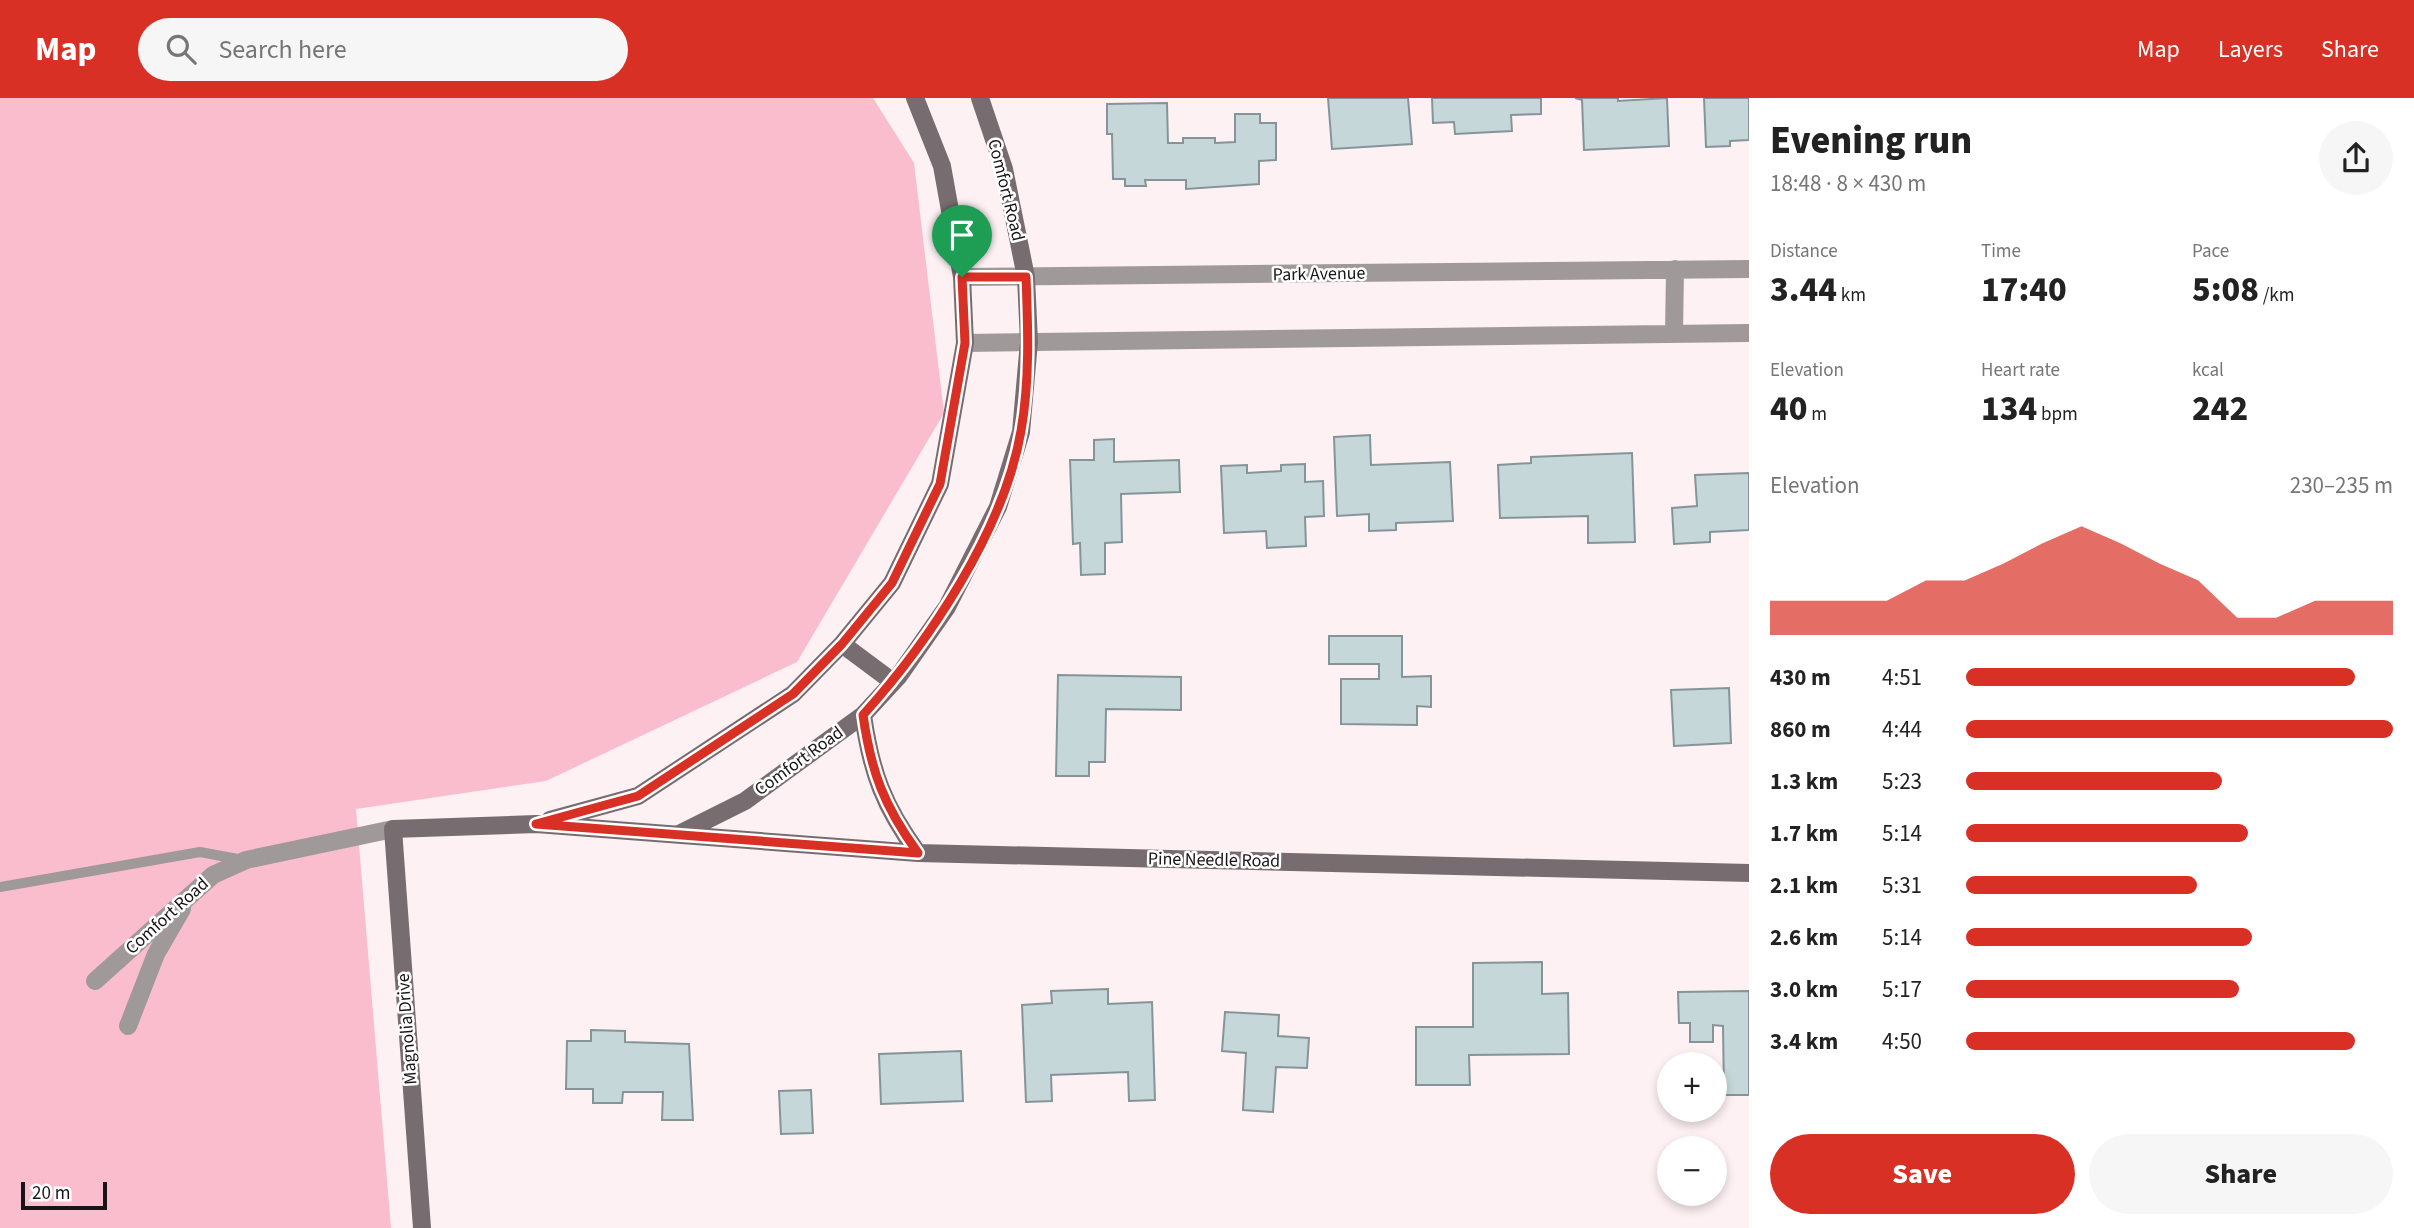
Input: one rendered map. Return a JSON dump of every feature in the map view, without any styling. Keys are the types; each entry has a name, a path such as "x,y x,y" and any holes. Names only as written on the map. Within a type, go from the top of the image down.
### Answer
{"street":[{"name":"Comfort Road","path":"536,824 638,796 793,694 842,644 892,583 940,484 965,343 962,277 942,166 915,98"},
{"name":"Comfort Road","path":"94,981 192,891 213,875 246,860 393,829 536,824 679,834 745,801 863,715 893,682 947,607 998,507 1021,432 1029,342 1026,277 1004,169 980,98"},
{"path":"1674,334 1675,269"},
{"name":"Park Avenue","path":"962,277 1749,269"},
{"path":"965,343 1749,333"},
{"path":"842,644 893,682"},
{"path":"863,715 879,790 896,822 918,853"},
{"name":"Magnolia Drive","path":"393,829 422,1228"},
{"name":"Pine Needle Road","path":"679,834 918,853 1749,873"},
{"path":"128,1026 156,954 192,891"}],"lane":[{"path":"0,887 200,852 246,860"}],"shaded area":[{"path":"0,98 873,98 914,163 944,413 797,662 546,781 356,809 391,1228 0,1228"}],"building":[{"path":"1328,98 1408,98 1412,144 1332,149"},
{"path":"1432,98 1541,98 1541,114 1511,115 1512,131 1455,134 1454,122 1433,123"},
{"path":"1575,98 1618,98 1618,101 1667,98 1669,146 1584,150 1582,100"},
{"path":"1704,98 1749,98 1749,140 1730,141 1730,146 1706,147"},
{"path":"1167,103 1168,143 1183,143 1183,138 1215,138 1215,143 1235,142 1235,114 1260,114 1260,123 1276,123 1276,160 1259,161 1259,184 1186,189 1186,180 1145,180 1146,186 1125,186 1125,179 1113,179 1112,134 1107,134 1107,104"},
{"path":"1370,435 1371,465 1450,462 1453,521 1396,523 1396,530 1369,531 1369,514 1337,516 1334,437"},
{"path":"1114,439 1114,462 1179,460 1180,492 1121,494 1122,542 1105,543 1105,574 1081,575 1080,543 1073,544 1070,460 1094,460 1094,440"},
{"path":"1632,453 1635,542 1588,543 1588,516 1500,518 1498,465 1531,463 1531,457"},
{"path":"1305,464 1305,482 1323,481 1324,516 1305,517 1306,546 1267,548 1266,531 1224,533 1221,466 1247,465 1247,473 1281,471 1281,465"},
{"path":"1749,473 1749,530 1710,532 1710,542 1674,544 1672,508 1697,506 1695,475"},
{"path":"1329,636 1402,636 1402,677 1431,676 1431,707 1417,706 1417,725 1341,724 1341,679 1379,679 1379,664 1329,664"},
{"path":"1058,675 1181,677 1181,710 1106,709 1105,762 1089,762 1089,776 1056,776"},
{"path":"1729,688 1731,743 1674,746 1671,690"},
{"path":"1542,962 1542,994 1568,993 1569,1054 1469,1055 1470,1085 1416,1085 1416,1027 1473,1027 1473,963"},
{"path":"1108,989 1108,1004 1152,1002 1155,1100 1129,1101 1128,1072 1051,1075 1052,1101 1026,1102 1022,1005 1052,1003 1051,991"},
{"path":"1749,991 1749,1095 1727,1095 1727,1052 1723,1052 1723,1026 1713,1025 1713,1042 1690,1042 1690,1023 1679,1023 1678,992"},
{"path":"1225,1012 1279,1015 1278,1036 1309,1038 1307,1068 1276,1067 1273,1112 1243,1110 1246,1053 1222,1051"},
{"path":"591,1030 625,1031 625,1042 689,1044 693,1120 662,1120 663,1092 623,1092 622,1103 593,1103 593,1089 566,1089 567,1041 591,1041"},
{"path":"961,1051 963,1101 881,1104 879,1054"},
{"path":"811,1090 813,1133 781,1134 779,1091"}],"route":[{"path":"962,277 1026,277 1029,342 1027,373 1021,432 998,507 947,607 898,677 863,715 868,751 879,790 896,822 918,853 798,846 536,824 638,796 793,694 842,644 892,583 940,484 965,343 962,277"}]}
